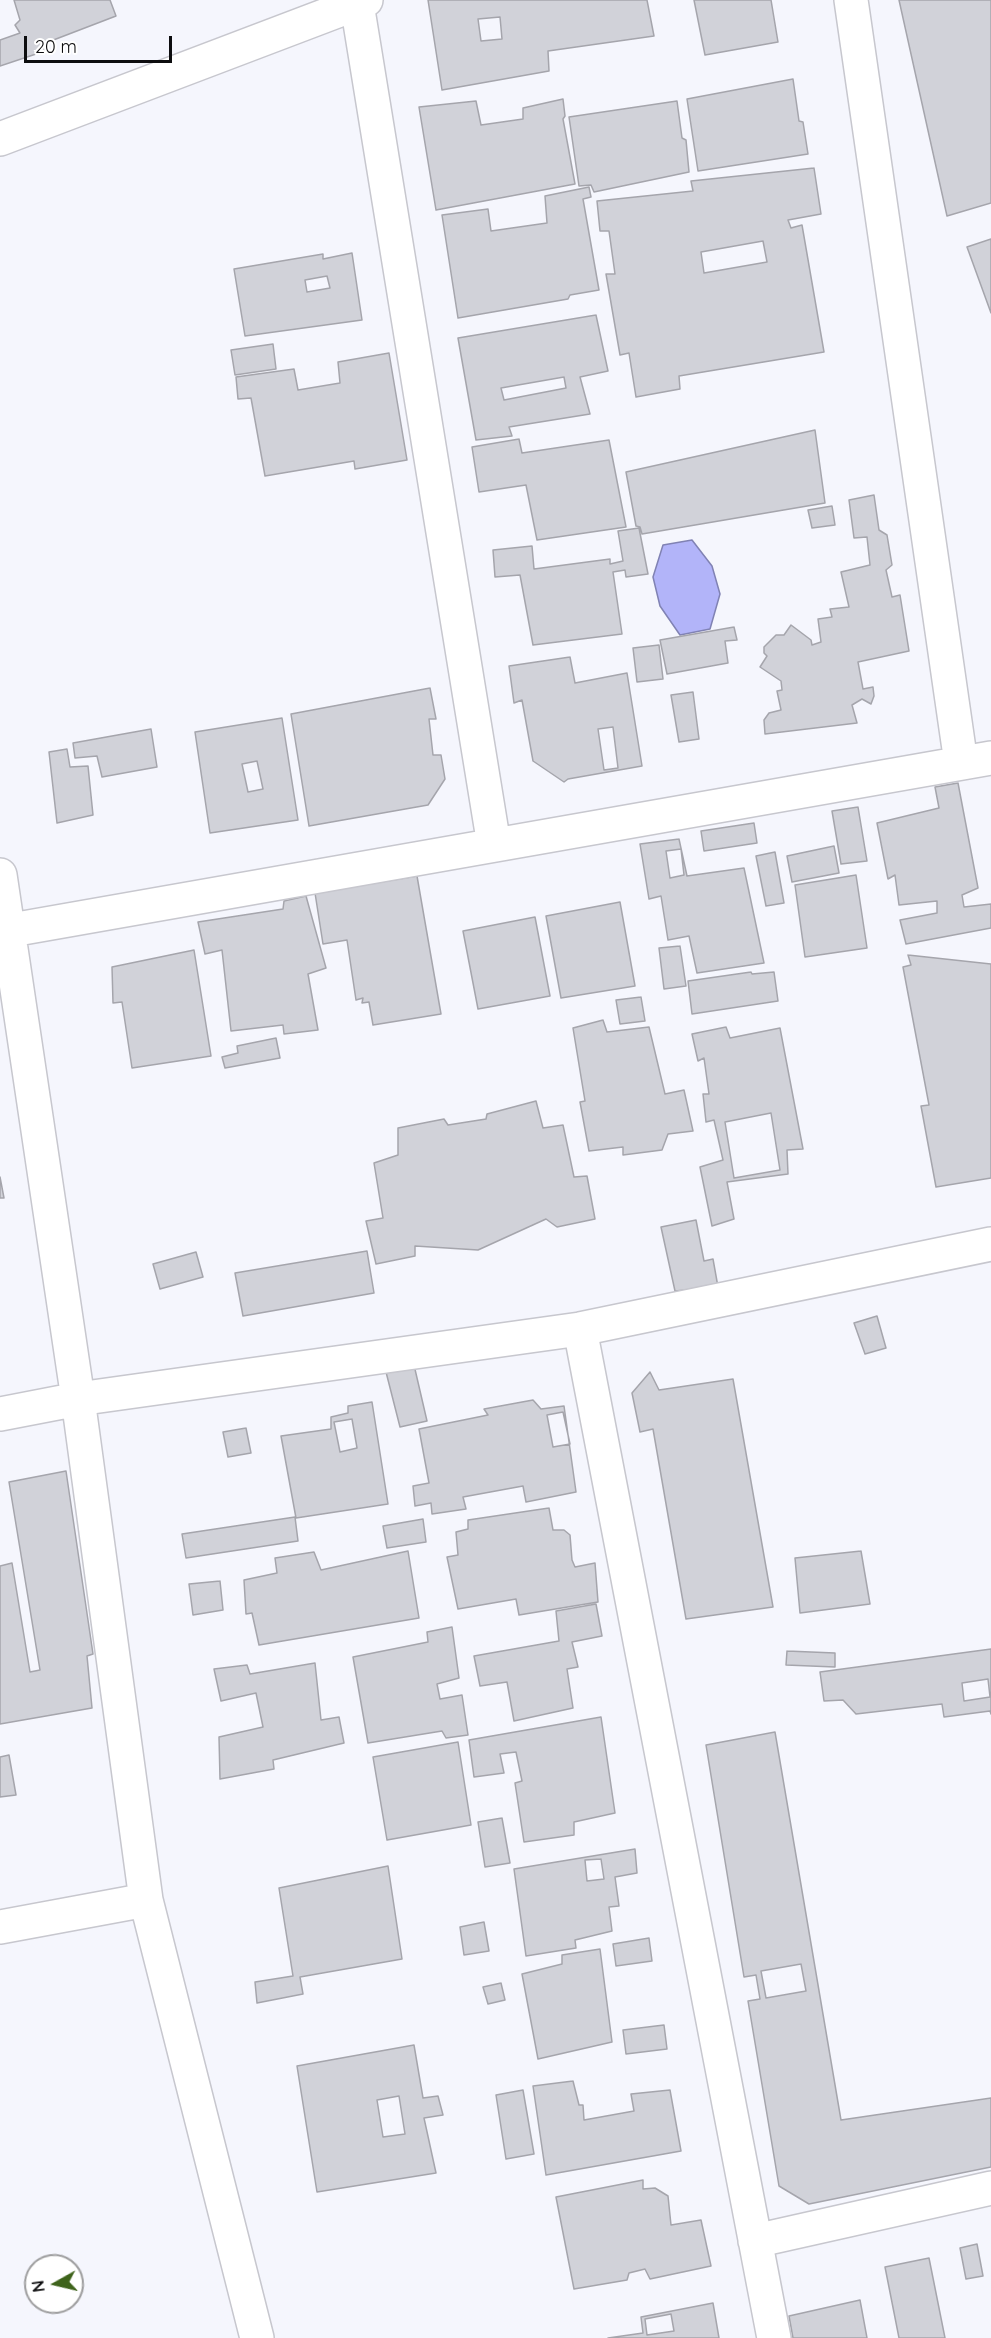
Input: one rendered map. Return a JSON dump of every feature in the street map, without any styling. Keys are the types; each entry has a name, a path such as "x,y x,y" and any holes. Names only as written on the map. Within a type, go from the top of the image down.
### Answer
{"street":[{"path":"4,931 976,761 850,0"},
{"path":"0,139 362,2 494,845"},
{"path":"0,875 4,931 78,1399 146,1900 257,2338"},
{"path":"0,1414 78,1399 580,1329 991,1244"},
{"path":"580,1329 774,2338"},
{"path":"0,1927 146,1900"},
{"path":"755,2241 991,2188"}],"water":[{"path":"692,540 712,566 720,594 710,629 680,635 660,606 653,577 663,545"}],"building":[{"path":"14,0 110,0 116,16 43,44 45,51 0,66 0,40 20,33 15,25 20,20"},
{"path":"428,0 647,0 654,36 548,51 549,71 442,90","holes":["500,17 502,39 481,41 478,19"]},
{"path":"694,0 771,0 778,42 705,55"},
{"path":"899,0 991,0 991,203 947,216"},
{"path":"793,79 799,121 803,122 808,154 698,171 687,99"},
{"path":"563,99 565,116 563,119 575,184 436,210 419,107 476,101 481,125 523,119 523,108"},
{"path":"677,101 682,138 686,140 689,172 594,192 591,185 579,186 569,117"},
{"path":"814,168 821,214 788,220 791,228 802,225 824,352 679,376 680,389 636,397 629,353 620,355 606,274 615,274 609,231 600,231 597,201 693,191 691,181","holes":["763,241 767,262 704,273 701,252"]},
{"path":"589,187 591,197 583,199 599,290 570,295 568,299 458,318 442,215 488,209 491,231 547,223 545,196"},
{"path":"991,239 991,313 967,247"},
{"path":"352,253 362,320 245,336 234,269 323,254 323,259","holes":["327,276 330,288 307,292 305,280"]},
{"path":"596,315 608,371 580,377 590,414 509,427 512,436 476,440 458,338","holes":["564,377 566,388 504,400 501,388"]},
{"path":"273,344 276,369 235,375 231,350"},
{"path":"389,353 407,460 355,469 354,461 265,476 251,398 238,399 236,377 294,369 298,390 340,383 338,362"},
{"path":"815,430 825,503 642,534 640,527 636,526 626,472"},
{"path":"519,439 522,453 609,440 626,527 537,540 526,485 479,492 472,447"},
{"path":"874,495 879,530 887,535 892,565 886,570 892,597 900,595 909,651 858,662 863,689 873,687 874,696 871,704 862,699 852,705 857,723 765,734 764,720 769,713 781,710 777,691 782,690 781,681 760,667 767,656 764,653 764,647 776,635 784,635 791,625 811,640 812,645 821,642 818,619 832,617 830,609 849,607 841,572 870,565 867,537 854,538 849,500"},
{"path":"832,506 835,525 812,528 808,510"},
{"path":"639,528 648,574 626,577 625,570 613,572 622,634 533,645 520,575 495,577 493,550 532,546 534,569 610,559 610,564 623,561 618,531"},
{"path":"734,627 737,640 725,641 728,663 667,674 660,640"},
{"path":"659,645 663,679 637,682 633,648"},
{"path":"570,657 575,683 627,673 642,766 568,779 564,782 533,761 522,700 514,703 509,666","holes":["613,727 618,768 604,770 598,729"]},
{"path":"430,688 436,719 429,719 433,755 441,755 445,779 428,805 309,826 291,714"},
{"path":"693,692 699,739 679,742 671,695"},
{"path":"282,718 298,820 210,833 195,732","holes":["257,761 263,789 248,792 242,764"]},
{"path":"151,729 157,767 102,777 97,756 75,758 73,743"},
{"path":"67,749 70,767 88,766 93,815 57,823 49,752"},
{"path":"958,783 978,888 962,895 964,907 991,904 991,928 906,944 900,920 937,913 937,901 899,905 895,875 888,879 877,823 939,808 935,787"},
{"path":"858,807 867,861 841,864 832,811"},
{"path":"754,823 757,843 704,851 701,831"},
{"path":"679,839 687,876 744,868 764,963 697,973 689,936 668,940 661,896 649,899 640,844","holes":["681,849 684,875 670,878 666,851"]},
{"path":"834,846 839,873 792,882 787,856"},
{"path":"775,852 784,903 766,906 756,856"},
{"path":"856,875 867,948 805,957 795,885"},
{"path":"417,876 441,1014 373,1025 369,1002 362,1003 363,998 356,1000 347,940 323,944 315,893"},
{"path":"306,896 326,968 308,974 318,1030 284,1034 283,1025 231,1031 222,950 205,954 198,922 283,909 284,901"},
{"path":"620,902 635,986 561,998 546,916"},
{"path":"535,917 550,996 478,1009 463,931"},
{"path":"680,946 686,986 664,989 659,948"},
{"path":"194,950 211,1056 132,1068 122,1002 113,1003 112,967"},
{"path":"908,955 991,964 991,1178 936,1187 921,1106 929,1105 903,967 911,965"},
{"path":"751,972 752,974 774,972 778,1001 692,1014 688,981"},
{"path":"641,997 645,1021 620,1024 616,1000"},
{"path":"603,1020 607,1032 649,1027 665,1094 684,1090 693,1131 668,1134 662,1150 623,1155 623,1147 589,1151 580,1102 585,1101 573,1028"},
{"path":"726,1027 730,1038 780,1028 803,1149 787,1150 788,1174 727,1182 734,1219 712,1226 700,1167 723,1160 714,1120 706,1122 703,1094 709,1094 704,1058 698,1061 692,1034","holes":["771,1113 780,1170 734,1178 725,1122"]},
{"path":"276,1038 280,1058 225,1068 222,1057 238,1053 237,1046"},
{"path":"536,1101 543,1128 563,1125 574,1177 587,1176 595,1219 557,1227 546,1219 478,1250 415,1246 415,1256 376,1264 366,1221 383,1218 374,1163 398,1155 398,1128 444,1119 448,1125 486,1119 487,1114"},
{"path":"0,1177 4,1198 0,1198"},
{"path":"696,1220 704,1261 713,1259 718,1287 675,1291 661,1227"},
{"path":"367,1251 374,1293 243,1316 235,1273"},
{"path":"196,1252 203,1277 160,1289 153,1264"},
{"path":"877,1316 886,1348 865,1354 854,1323"},
{"path":"414,1365 427,1421 400,1427 386,1372"},
{"path":"650,1372 659,1390 733,1379 773,1607 686,1619 653,1429 640,1432 632,1393"},
{"path":"533,1400 541,1409 564,1406 568,1435 563,1412 547,1415 553,1447 569,1444 576,1492 526,1502 523,1486 463,1497 466,1509 432,1514 431,1503 415,1506 413,1486 429,1483 419,1429 488,1415 484,1409"},
{"path":"372,1402 388,1504 296,1518 281,1436 331,1429 331,1417 348,1413 348,1406","holes":["352,1419 357,1448 340,1452 334,1422"]},
{"path":"246,1428 251,1453 228,1457 223,1432"},
{"path":"66,1471 93,1654 87,1656 92,1708 0,1724 0,1566 12,1563 30,1672 40,1670 9,1482"},
{"path":"549,1508 553,1530 564,1530 570,1535 572,1560 575,1567 595,1563 598,1602 519,1615 516,1599 458,1609 447,1557 458,1555 456,1532 468,1529 468,1520"},
{"path":"295,1517 298,1541 186,1558 182,1534"},
{"path":"423,1519 426,1542 387,1548 383,1526"},
{"path":"408,1551 419,1618 259,1645 252,1613 246,1614 244,1580 277,1573 275,1558 314,1552 321,1570"},
{"path":"861,1551 870,1604 800,1613 795,1558"},
{"path":"220,1581 223,1610 193,1615 189,1584"},
{"path":"596,1604 602,1636 572,1642 578,1667 567,1669 573,1708 514,1721 507,1682 480,1686 474,1656 559,1641 556,1611"},
{"path":"452,1627 459,1678 437,1684 440,1699 462,1695 468,1735 446,1738 442,1731 368,1743 353,1657 428,1642 427,1632"},
{"path":"991,1649 991,1714 990,1711 944,1717 942,1704 856,1714 843,1700 824,1701 820,1672","holes":["988,1679 990,1697 964,1701 962,1683"]},
{"path":"787,1651 835,1653 835,1667 786,1665"},
{"path":"315,1663 321,1720 339,1717 344,1743 273,1760 274,1769 220,1779 219,1737 263,1727 256,1693 221,1701 214,1669 247,1665 250,1674"},
{"path":"601,1717 615,1813 574,1822 574,1835 524,1842 515,1783 522,1781 516,1752 500,1754 504,1773 474,1777 469,1740"},
{"path":"775,1732 841,2120 991,2098 991,2167 809,2204 779,2186 748,2001 760,1999 756,1975 744,1977 706,1745","holes":["801,1964 806,1991 766,1998 761,1971"]},
{"path":"458,1742 471,1825 387,1840 373,1757"},
{"path":"9,1755 16,1795 0,1797 0,1757"},
{"path":"502,1818 510,1863 485,1867 478,1822"},
{"path":"635,1849 637,1873 615,1877 619,1906 609,1907 612,1931 575,1940 576,1948 526,1956 514,1869","holes":["601,1859 604,1879 587,1881 585,1860"]},
{"path":"388,1866 402,1959 300,1977 303,1994 257,2003 255,1982 293,1976 279,1888"},
{"path":"484,1922 489,1951 464,1955 460,1927"},
{"path":"649,1938 652,1961 616,1966 613,1944"},
{"path":"600,1949 612,2042 538,2059 522,1974 562,1964 562,1955"},
{"path":"501,1983 505,2000 488,2004 483,1987"},
{"path":"664,2025 667,2049 626,2054 623,2030"},
{"path":"414,2045 423,2098 438,2096 443,2115 424,2118 436,2173 317,2192 297,2066","holes":["399,2096 405,2134 383,2137 377,2100"]},
{"path":"573,2081 579,2105 583,2105 584,2120 634,2111 631,2094 670,2090 681,2151 546,2175 533,2086"},
{"path":"523,2090 534,2154 506,2159 496,2095"},
{"path":"643,2180 643,2189 655,2188 668,2196 671,2225 701,2220 711,2266 650,2279 645,2269 629,2273 627,2280 574,2289 556,2197"},
{"path":"977,2244 983,2276 966,2279 960,2248"},
{"path":"929,2258 945,2338 899,2338 885,2267"},
{"path":"860,2300 867,2338 793,2338 789,2316"},
{"path":"713,2303 719,2338 608,2338 643,2333 641,2317","holes":["671,2314 674,2331 647,2335 645,2319"]}]}
